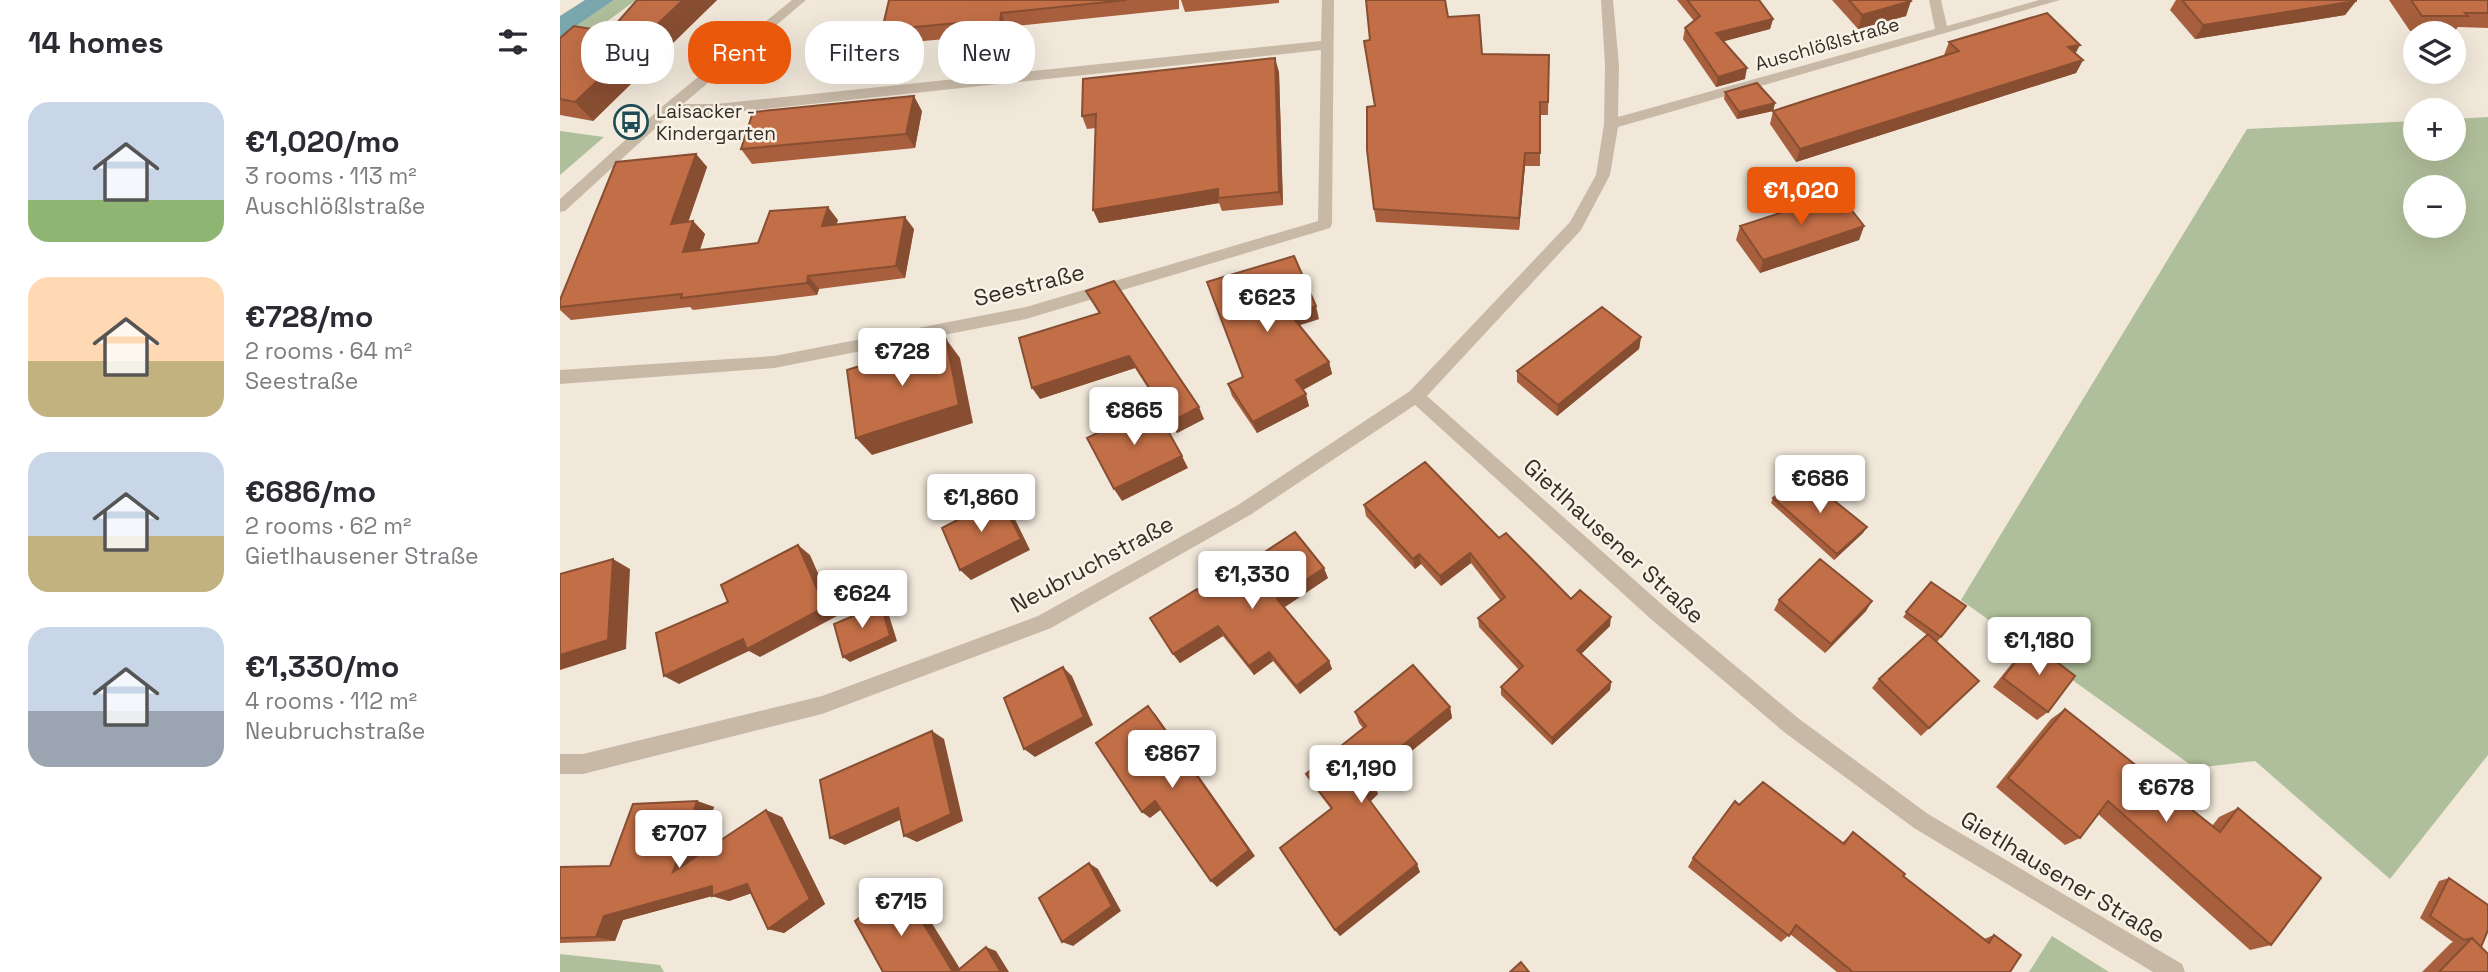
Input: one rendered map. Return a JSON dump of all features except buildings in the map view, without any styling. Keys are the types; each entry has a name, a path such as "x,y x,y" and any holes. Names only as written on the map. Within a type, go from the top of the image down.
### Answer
{"street":[{"path":"560,207 670,108 800,0"},
{"name":"Seestraße","path":"560,377 767,363 1026,313 1325,224 1328,0"},
{"path":"1416,396 1576,226 1603,175 1611,124 1612,65 1607,0"},
{"path":"1935,0 1942,31"},
{"name":"Auschlößlstraße","path":"1611,124 2054,0"},
{"path":"670,108 716,109 1327,45"},
{"name":"Neubruchstraße","path":"560,764 583,764 821,705 1044,622 1244,510 1416,396"},
{"name":"Gietlhausener Straße","path":"1416,396 1659,614 1791,725 1921,821 2174,972"}],"green space":[{"path":"614,0 636,0 608,21 583,21"},
{"path":"581,23 581,41 560,56 560,37"},
{"path":"2488,117 2488,755 2390,879 2255,761 2195,768 1961,600 2247,129 2403,122 2403,161 2466,161 2466,118"},
{"path":"560,131 604,137 560,175"},
{"path":"2052,936 2109,972 2029,972"},
{"path":"560,954 660,965 664,972 560,972"}],"water":[{"path":"585,0 614,0 560,37 560,16"}],"place":[{"name":"Laisacker - Kindergarten","path":"631,122"}]}
